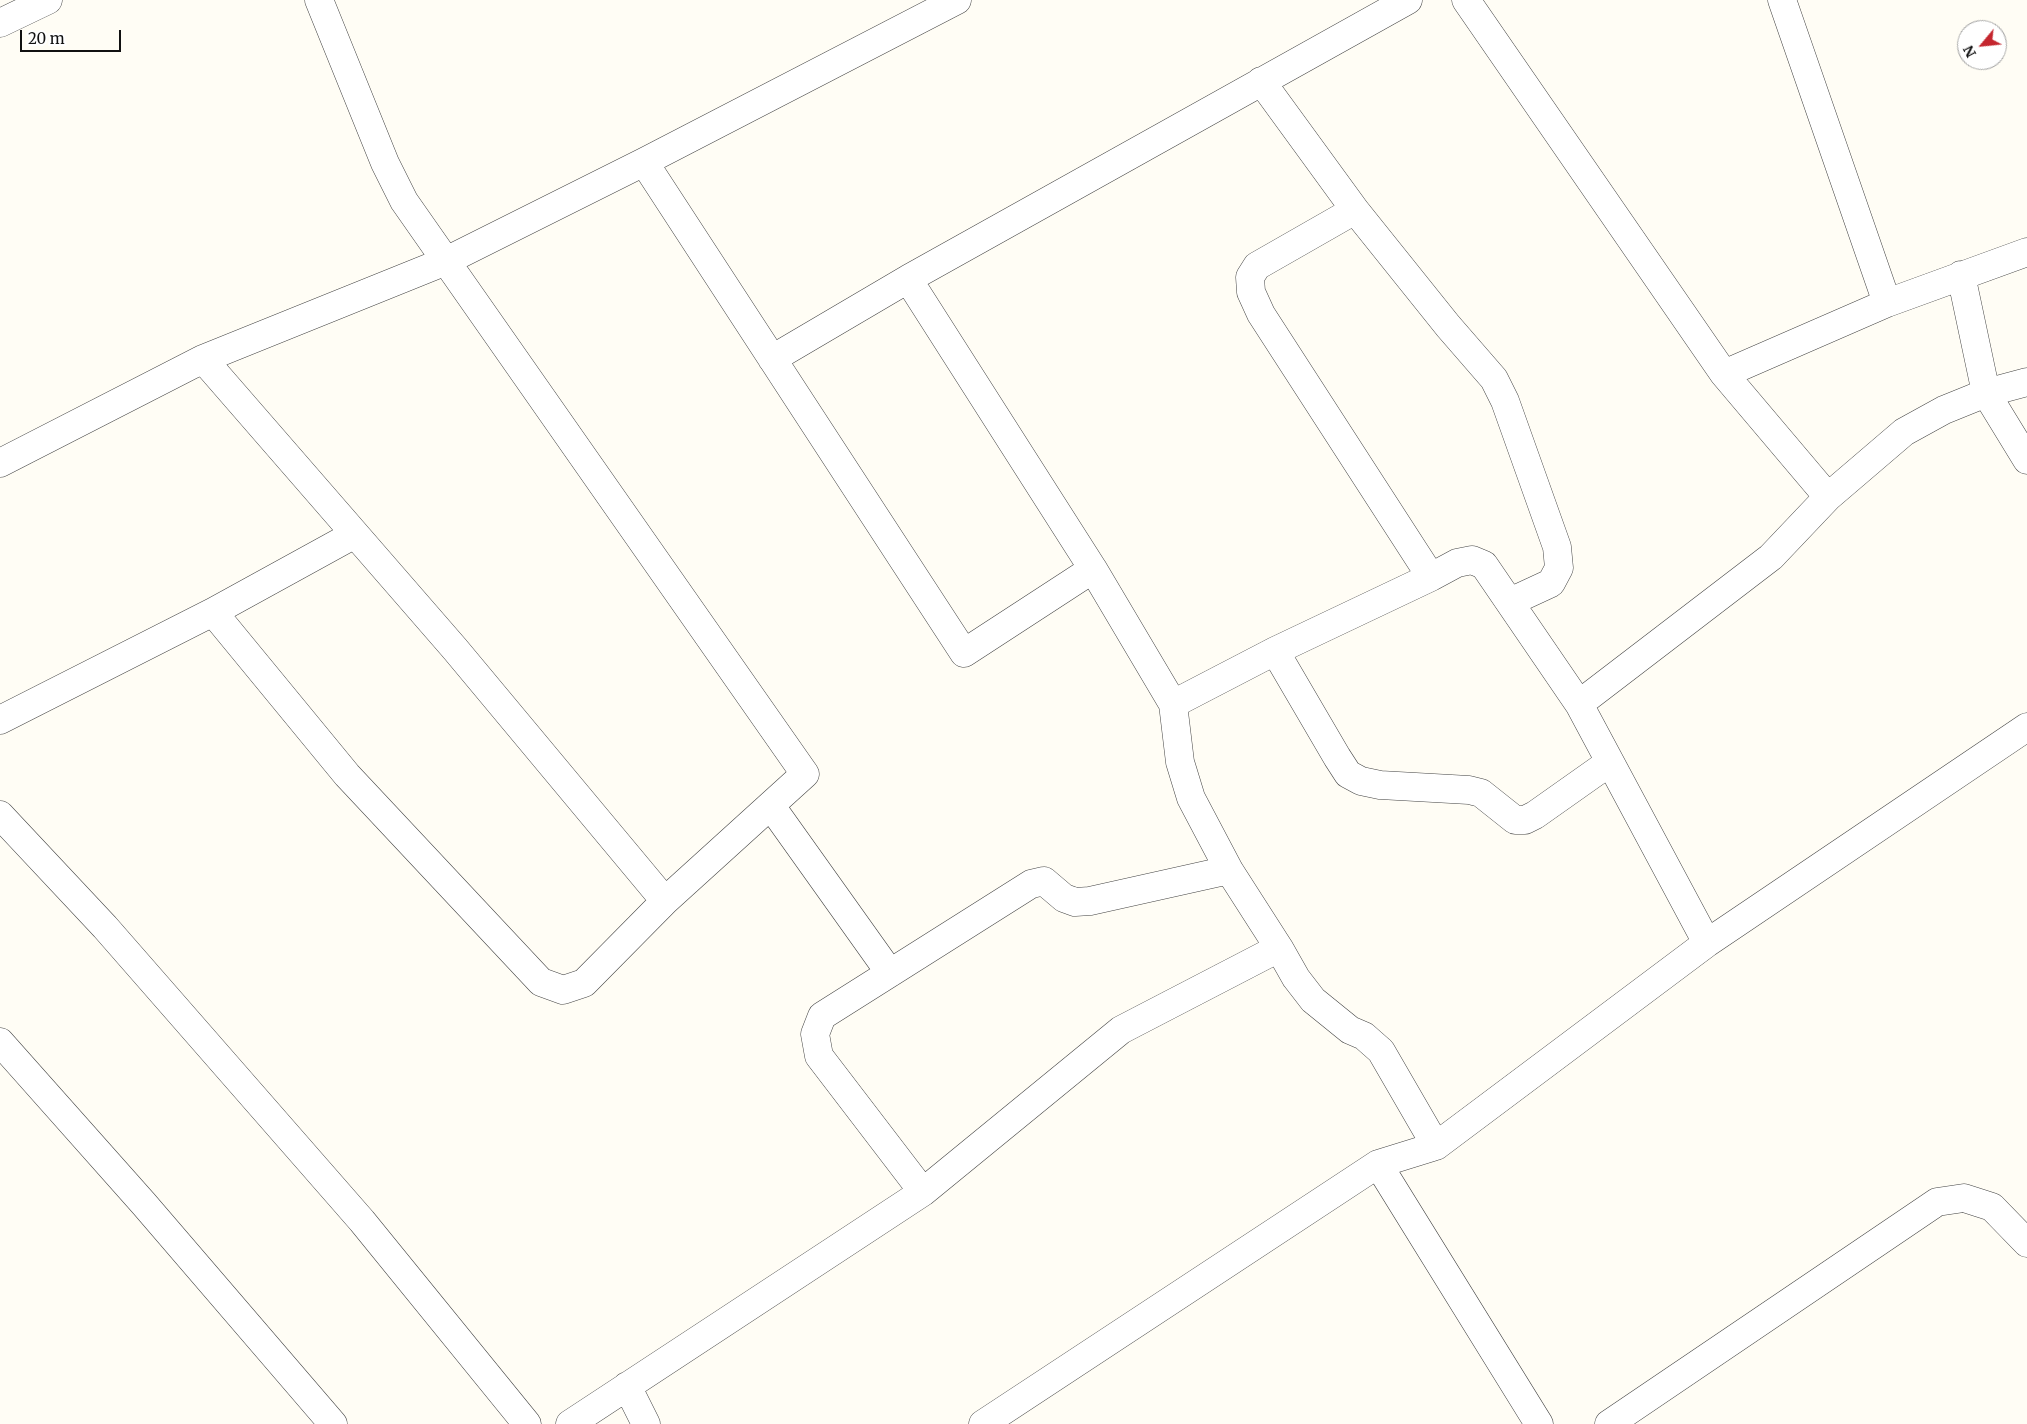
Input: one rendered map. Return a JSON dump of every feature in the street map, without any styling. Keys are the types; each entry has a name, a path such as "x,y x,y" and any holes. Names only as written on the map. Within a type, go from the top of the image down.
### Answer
{"street":[{"path":"0,24 48,0"},
{"path":"213,612 347,775 541,982 563,990 584,983 666,901 805,774 404,201 385,163 318,0"},
{"path":"0,463 203,359 446,261 644,162 957,0"},
{"path":"772,359 908,280 1408,0"},
{"path":"1466,0 1724,374 1828,497"},
{"path":"1782,0 1887,303"},
{"path":"1261,81 1355,210 1448,326 1494,379 1505,401 1557,547 1559,568 1551,583 1510,602"},
{"path":"644,162 964,653 1093,569"},
{"path":"1355,210 1257,266 1250,276 1251,292 1261,314 1431,577"},
{"path":"1724,374 1887,303 2027,252"},
{"path":"1961,276 1986,393 2027,460"},
{"path":"908,280 1093,569 1174,704 1180,762 1188,789 1229,870 1296,978 1313,1000 1350,1030 1364,1036 1381,1050 1436,1146"},
{"path":"203,359 455,649 666,901"},
{"path":"1579,704 1772,557 1828,497 1904,432 1944,410 1986,393 2027,382"},
{"path":"0,720 213,612 355,534"},
{"path":"1174,704 1275,651 1457,564 1472,560 1484,565 1579,704 1707,943"},
{"path":"1275,651 1348,774 1360,781 1470,790 1480,793 1515,820 1525,820 1535,815 1610,762"},
{"path":"983,1424 1378,1164 1436,1146 1707,943 2027,727"},
{"path":"770,806 890,973"},
{"path":"0,815 105,927 362,1221 527,1424"},
{"path":"923,1192 819,1056 815,1034 822,1016 1031,884 1044,881 1064,898 1075,902 1090,901 1229,870"},
{"path":"570,1424 923,1192 1121,1030 1279,948"},
{"path":"0,1042 144,1204 333,1424"},
{"path":"1378,1164 1539,1424"},
{"path":"1609,1424 1937,1202 1964,1198 1992,1207 2027,1243"},
{"path":"627,1386 646,1424"}]}
